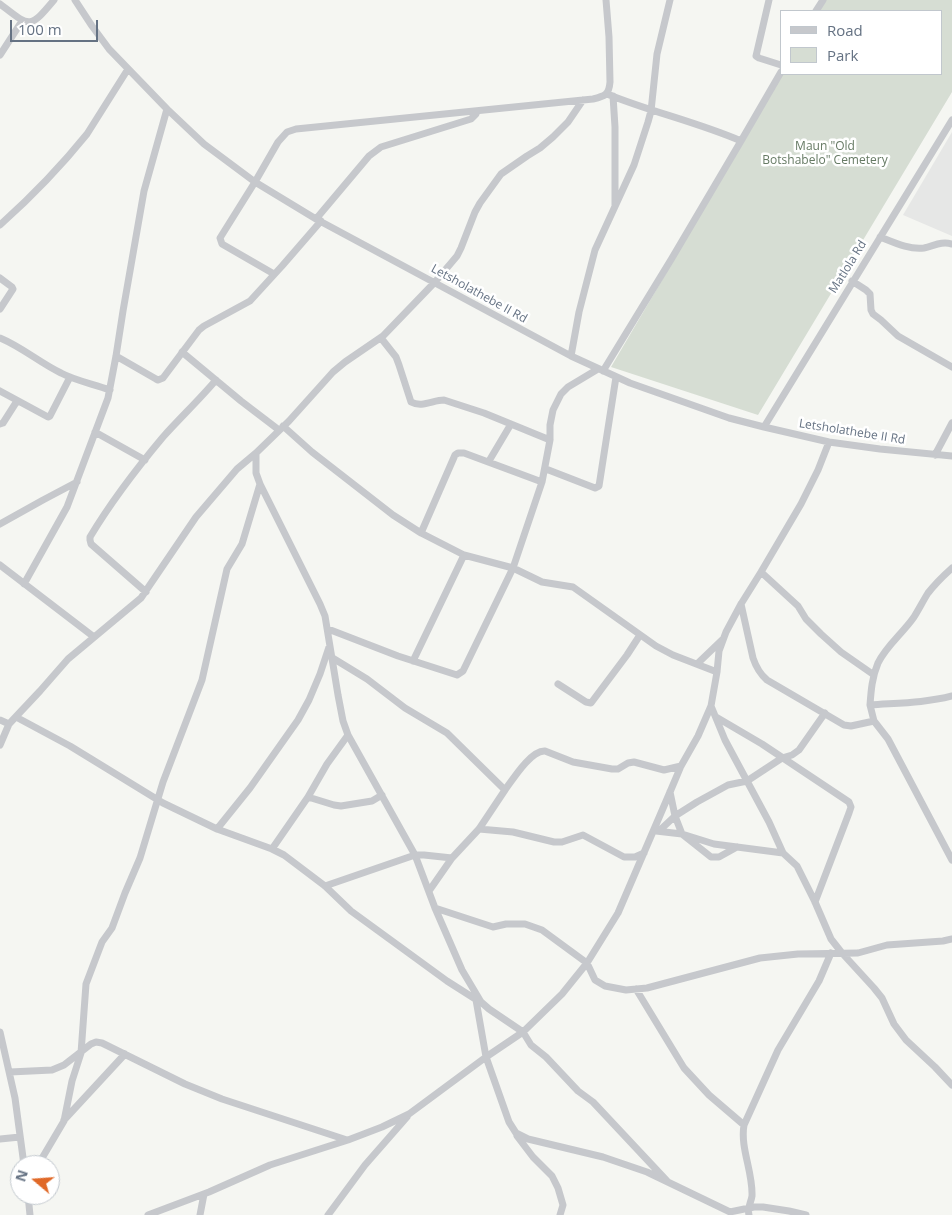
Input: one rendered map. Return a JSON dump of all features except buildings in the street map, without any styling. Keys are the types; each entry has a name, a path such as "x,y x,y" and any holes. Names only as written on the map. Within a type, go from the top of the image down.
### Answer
{"street":[{"path":"0,4 22,21 31,22 38,18 54,0"},
{"name":"Letsholathebe II Rd","path":"75,0 109,49 166,109 204,144 255,182 318,220 571,356 630,383 764,427 829,442 952,456"},
{"path":"606,0 609,37 609,88 615,127 614,208"},
{"path":"571,356 579,312 592,261 640,148 651,111 657,54 670,0"},
{"path":"770,0 756,56 780,65"},
{"path":"0,55 22,21"},
{"path":"0,225 80,143 128,69"},
{"path":"328,629 398,656 457,675 463,671 513,568 546,470 550,440 550,417 556,401 568,387 600,370 672,258 780,74"},
{"path":"274,274 222,244 220,236 278,142 287,132 292,130 593,99 610,95 651,111 710,128 741,142"},
{"path":"0,745 9,724 68,659 141,598 196,517 238,469 256,454 339,367 381,338 435,282 459,252 475,212 501,174 553,137 568,122 583,100"},
{"path":"24,584 63,515 96,432 110,390 144,191 166,109"},
{"path":"116,356 158,380 163,378 198,330 250,301 369,156 381,147 470,118 477,111"},
{"name":"Matlola Rd","path":"764,427 952,120"},
{"path":"880,237 900,245 918,248 942,243 952,244"},
{"path":"0,278 13,289 0,308"},
{"path":"852,281 870,294 871,310 898,336 952,367"},
{"path":"0,338 63,374 110,390"},
{"path":"381,338 400,365 411,402 422,405 444,400 484,413 550,440"},
{"path":"182,352 241,401 281,428 385,509 422,533 464,555 513,568 542,582 573,587 640,635 673,655 717,672"},
{"path":"0,391 49,417 70,376"},
{"path":"546,470 595,488 599,486 616,377"},
{"path":"146,592 91,544 90,540 102,517 145,460 216,380"},
{"path":"0,424 3,423 17,401"},
{"path":"935,455 952,423"},
{"path":"488,461 510,424"},
{"path":"96,432 145,460"},
{"path":"148,1215 204,1194 270,1165 348,1140 409,1114 523,1032 562,994 587,963 618,913 644,852 656,831 681,766 698,736 711,706 719,651 724,639 741,604 762,572 801,504 829,442"},
{"path":"422,533 456,454 461,452 542,482"},
{"path":"256,454 256,472 260,484 325,616 340,704 348,735 415,855 435,908 462,970 478,1001 486,1057 509,1122 529,1153 552,1176 563,1205 560,1215"},
{"path":"0,524 77,482"},
{"path":"64,1121 80,1053 86,984 101,944 112,928 140,858 175,748 202,680 227,570 242,544 260,484"},
{"path":"413,661 464,555"},
{"path":"0,565 94,637"},
{"path":"952,568 939,579 928,593 914,616 879,662 874,675 870,705 874,721 888,739 952,860"},
{"path":"762,572 798,606 806,619 821,634 841,652 874,675"},
{"path":"741,604 755,665 762,676 848,726 874,721"},
{"path":"558,684 586,702 592,703 640,635"},
{"path":"697,664 724,639"},
{"path":"217,828 250,788 298,720 313,692 330,647"},
{"path":"332,658 367,679 405,708 447,734 505,790"},
{"path":"870,705 952,696"},
{"path":"711,706 725,740 784,853 796,866 815,902 831,939 882,998 894,1024 906,1040 952,1085"},
{"path":"656,831 675,816 728,785 747,781 782,758 792,755 799,750 824,713"},
{"path":"16,717 70,746 157,800 217,828 284,855 325,886 351,911 447,981 523,1032 531,1045 546,1057 578,1091 593,1102 667,1181"},
{"path":"716,717 738,729 849,802 851,807 815,902"},
{"path":"0,720 9,724"},
{"path":"272,849 348,735"},
{"path":"429,891 452,858 479,829 522,767 541,751 573,762 612,769 618,769 634,762 664,770 681,766"},
{"path":"670,792 675,816 682,834 711,857 719,857 737,848"},
{"path":"308,797 341,806 372,801 382,795"},
{"path":"479,829 513,832 554,842 562,842 583,835 624,857 635,857 644,852"},
{"path":"656,831 682,834 714,844 737,848 784,853"},
{"path":"325,886 415,855 452,858"},
{"path":"435,908 493,927 506,924 533,926 551,936 587,963 595,980 606,986 626,990 647,988 760,958 858,953 887,946 952,939"},
{"path":"748,1212 752,1198 742,1135 744,1125 778,1050 819,981 831,953"},
{"path":"636,989 684,1068 709,1095 744,1125"},
{"path":"0,1032 15,1098 23,1155"},
{"path":"10,1072 52,1070 64,1065 92,1044 96,1042 102,1043 186,1084 222,1099 348,1140"},
{"path":"44,1155 64,1121 125,1054"},
{"path":"328,1215 365,1165 409,1114"},
{"path":"516,1134 528,1139 619,1162 648,1172 730,1212 748,1212 759,1207 789,1210 806,1215"},
{"path":"0,1139 20,1137"},
{"path":"200,1215 204,1194"}],"shaded area":[{"path":"952,132 952,236 903,215"}],"green space":[{"name":"Maun \"Old Botshabelo\" Cemetery","path":"826,0 952,0 952,92 758,415 611,367 782,75 942,75 942,10 820,10"}]}
